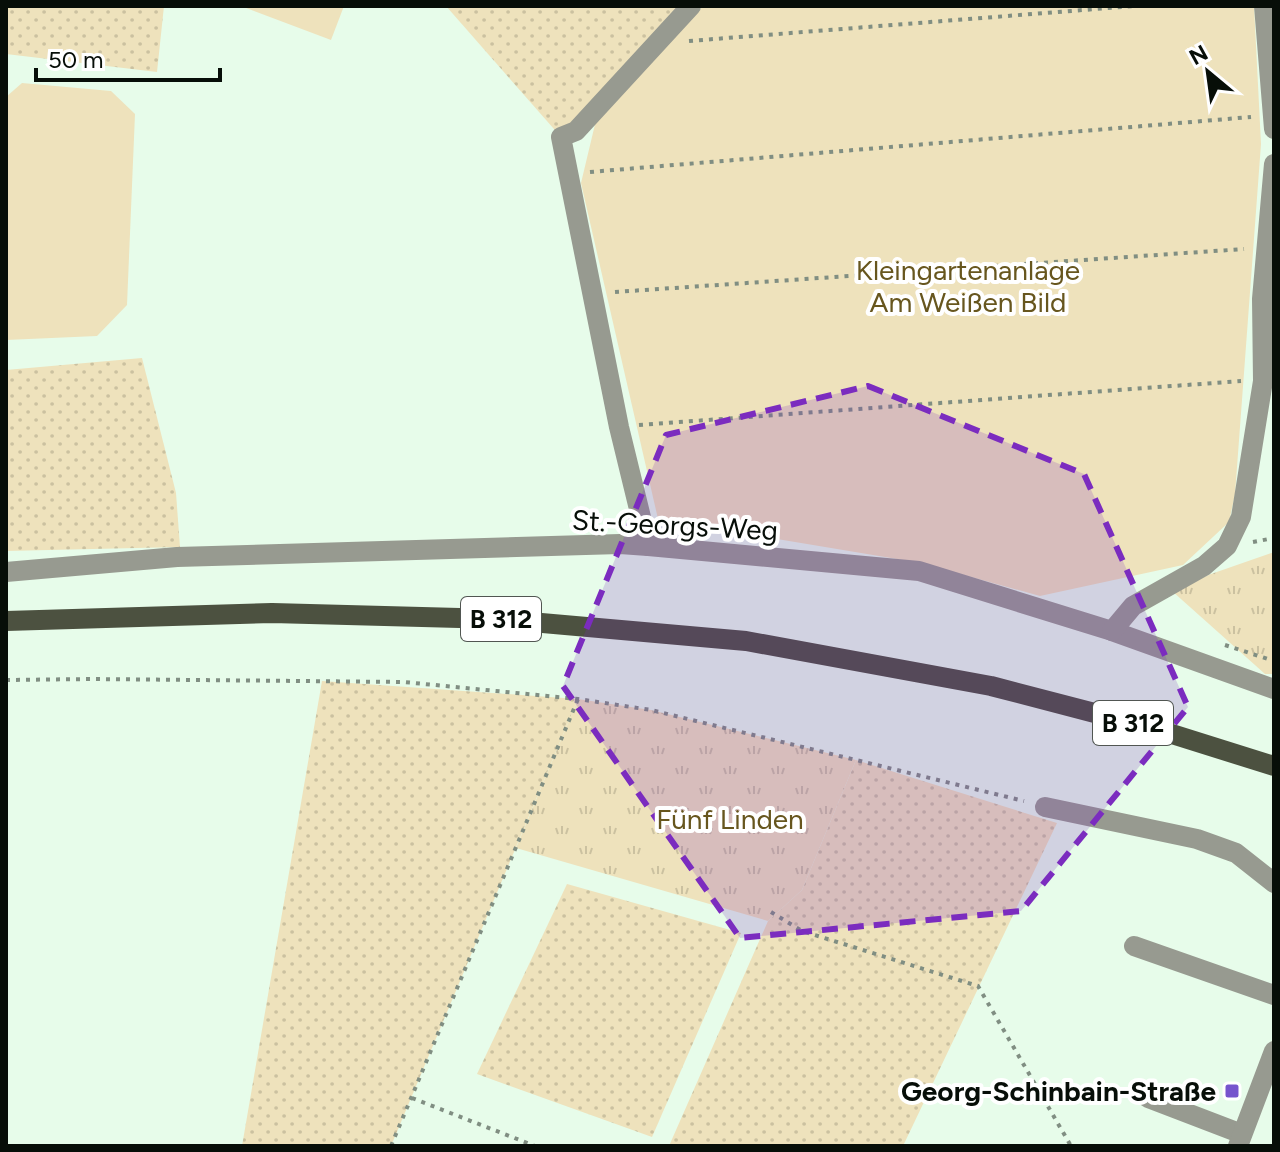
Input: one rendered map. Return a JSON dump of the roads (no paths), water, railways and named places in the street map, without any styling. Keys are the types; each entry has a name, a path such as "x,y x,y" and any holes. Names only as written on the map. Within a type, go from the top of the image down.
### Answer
{"main road":[{"name":"B 312","path":"6,621 272,613 497,619 746,641 991,686 1156,729 1274,766"}],"street":[{"path":"648,546 619,427 561,137 576,131 691,6"},
{"path":"1264,6 1273,122"},
{"path":"1112,631 1133,606 1204,566 1227,546 1241,517 1263,381 1262,299 1274,164"},
{"name":"St.-Georgs-Weg","path":"6,572 177,557 620,544 919,571 1112,631 1274,689"},
{"path":"1045,807 1197,839 1236,853 1274,883"},
{"path":"1134,946 1274,995"},
{"path":"1148,1098 1240,1140 1274,1051"}],"place":[{"name":"Georg-Schinbain-Straße","path":"1232,1091"}],"park label":[{"name":"Kleingartenanlage Am Weißen Bild","path":"968,286"},
{"name":"Fünf Linden","path":"730,819"}]}
